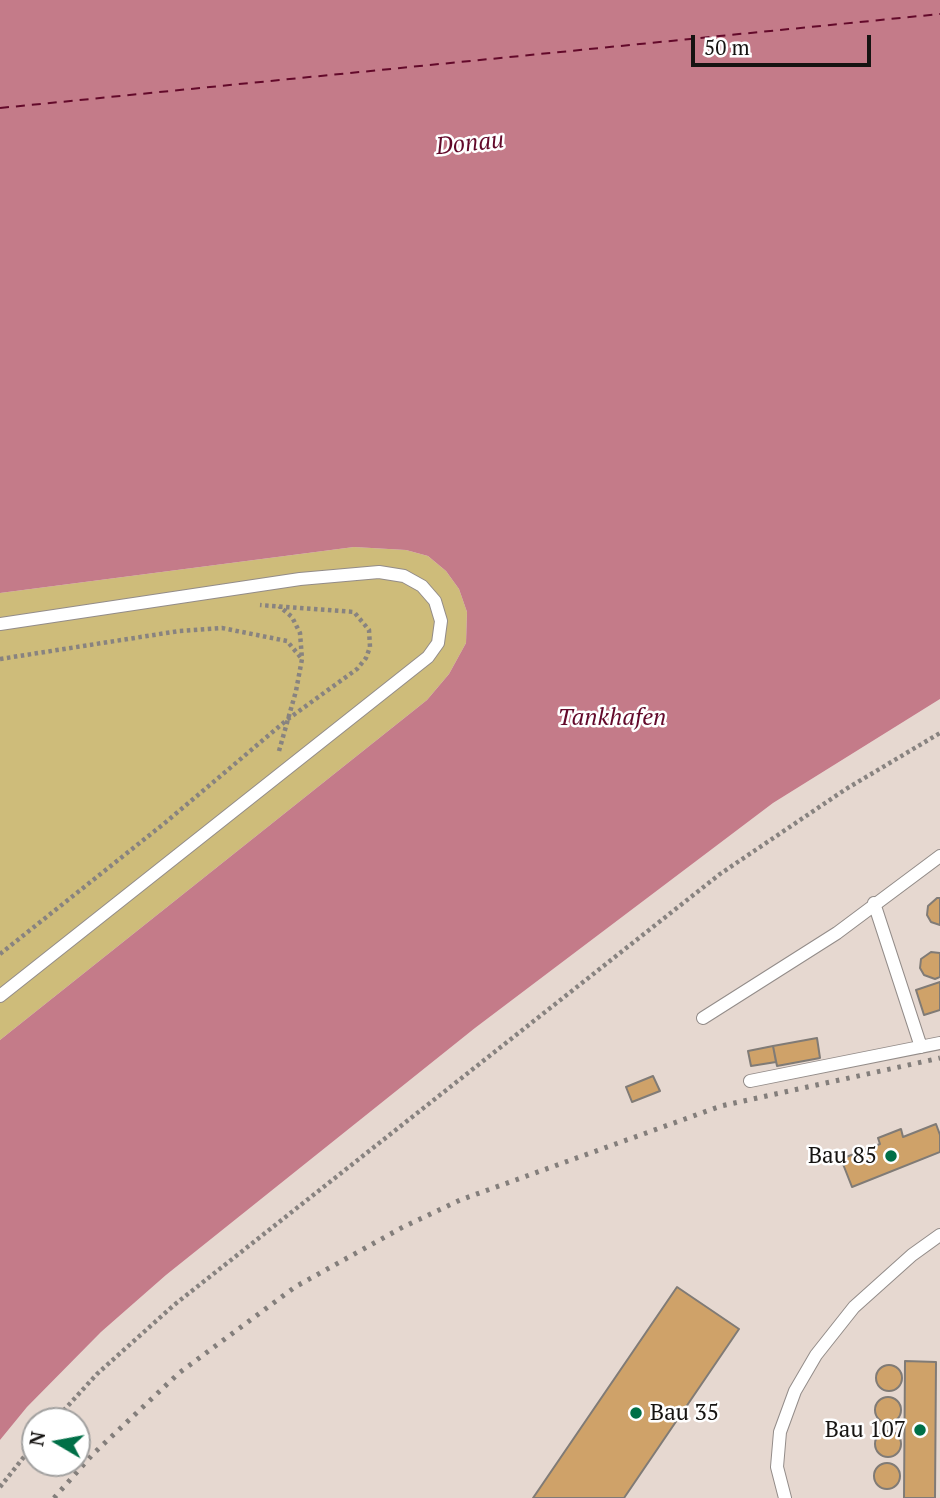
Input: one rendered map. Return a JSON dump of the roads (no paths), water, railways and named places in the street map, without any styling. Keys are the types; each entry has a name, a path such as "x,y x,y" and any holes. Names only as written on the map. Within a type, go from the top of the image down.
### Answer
{"lane":[{"path":"0,625 300,579 379,572 404,576 422,586 435,601 441,621 438,643 428,657 0,996"},
{"path":"703,1018 837,933 874,902 940,856"},
{"path":"874,902 921,1047"},
{"path":"750,1081 940,1043"},
{"path":"785,1498 777,1467 780,1432 795,1391 816,1355 855,1307 940,1235"}],"water":[{"path":"0,0 940,0 940,699 773,803 475,1028 166,1275 101,1332 27,1407 21,1407 21,1414 0,1440 0,1040 427,700 449,674 466,643 467,612 459,589 446,571 428,556 406,550 354,547 0,593"}],"railway":[{"path":"54,1498 93,1454 179,1373 295,1287 403,1227 460,1200 721,1106 940,1058"}],"place":[{"name":"Bau 85","path":"891,1156"},
{"name":"Bau 35","path":"636,1413"},
{"name":"Bau 107","path":"920,1430"}],"water label":[{"name":"Donau","path":"470,144"},
{"name":"Tankhafen","path":"612,718"}]}
